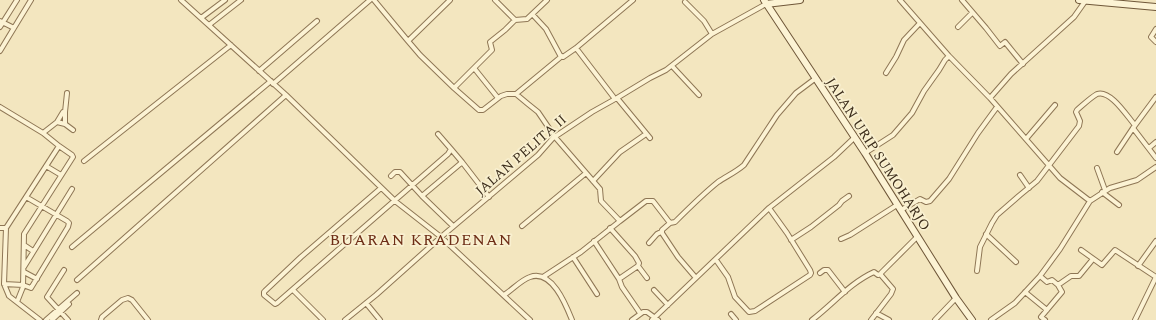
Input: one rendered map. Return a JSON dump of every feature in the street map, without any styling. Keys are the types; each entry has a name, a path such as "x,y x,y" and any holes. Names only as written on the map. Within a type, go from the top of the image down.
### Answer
{"main road":[{"path":"765,2 800,0"},
{"path":"1079,0 1156,7"},
{"name":"JALAN URIP SUMOHARJO","path":"765,2 816,78 956,298 972,320"}],"street":[{"path":"0,28 1,22 17,0"},
{"path":"0,51 30,0"},
{"path":"181,0 286,95 395,201 441,237 530,320"},
{"path":"202,18 225,0"},
{"path":"209,25 241,0"},
{"path":"72,247 272,83 370,0"},
{"path":"374,0 420,55 479,110 483,110 498,98 507,94 516,94 538,112 555,137 600,190 601,200 620,221"},
{"path":"408,41 450,0"},
{"path":"495,0 515,20"},
{"path":"454,88 492,50 490,42 515,20 525,20 533,15 548,0"},
{"path":"516,94 562,56 576,48 633,0"},
{"path":"900,0 949,56 990,98 1060,178 1090,201"},
{"path":"962,0 1000,46 1005,42 1023,64"},
{"path":"990,98 1011,74 1074,17 1086,0"},
{"path":"231,1 234,5"},
{"path":"685,2 704,21 712,34"},
{"name":"JALAN PELITA II","path":"345,320 453,226 538,155 555,137 592,112 672,66 712,34 765,2"},
{"path":"958,27 972,13"},
{"path":"533,15 546,29 555,47 562,56"},
{"path":"259,71 317,21"},
{"path":"1,22 14,28"},
{"path":"886,73 904,40 920,23"},
{"path":"1156,29 1151,37 1156,42"},
{"path":"84,161 231,45"},
{"path":"576,48 650,138"},
{"path":"864,153 893,135 912,113 924,91 949,56"},
{"path":"672,66 699,95"},
{"path":"474,68 498,98"},
{"path":"649,243 656,234 661,232 670,223 675,222 720,181 744,165 776,115 796,93 816,78"},
{"path":"65,124 67,93"},
{"path":"977,271 980,247 997,215 1020,194 1029,188 1049,166 1079,126 1080,121 1076,115 1077,110 1099,94 1106,94 1111,97 1156,158"},
{"path":"76,280 286,95"},
{"path":"1116,152 1133,126 1156,98"},
{"path":"1026,139 1055,105"},
{"path":"0,106 43,133 73,157 24,234 23,285 17,302"},
{"path":"841,239 899,208 920,199 926,202 930,201 949,179 978,133 997,107"},
{"path":"43,133 57,122 63,112 65,112"},
{"path":"57,122 65,124 73,130"},
{"path":"438,134 489,197"},
{"path":"593,181 620,152 646,134"},
{"path":"632,320 640,313 647,312 655,319 769,208 834,157 854,138"},
{"path":"1149,148 1156,142"},
{"path":"40,320 9,296 4,284 3,228 26,197 59,146"},
{"path":"381,188 296,262 263,294 276,304 395,201 411,185 448,154 451,149"},
{"path":"422,196 462,162"},
{"path":"46,166 61,175"},
{"path":"991,320 1015,303 1040,276 1090,201 1104,191 1137,180 1156,166"},
{"path":"1097,168 1104,191 1119,205"},
{"path":"391,176 395,172 400,172 411,185 453,226"},
{"path":"522,226 586,173"},
{"path":"1020,175 1029,188"},
{"path":"24,270 33,252 72,189"},
{"path":"791,240 811,227 840,205 842,201 849,196"},
{"path":"4,284 23,285 31,288 68,227 69,223 67,221 26,197"},
{"path":"543,277 573,257 646,201 653,201 670,223"},
{"path":"716,260 725,272 735,297 742,307 748,312 755,311 811,274 791,240 769,208"},
{"path":"610,228 635,256 639,263 638,266 647,278"},
{"path":"661,232 678,257 696,278"},
{"path":"987,235 1016,262"},
{"path":"881,274 917,237"},
{"path":"594,241 619,283 640,313"},
{"path":"1138,266 1156,241"},
{"path":"24,245 33,252"},
{"path":"1081,250 1102,265 1115,250 1156,277 1134,320"},
{"path":"573,257 597,294"},
{"path":"1058,285 1071,276 1079,276 1093,259"},
{"path":"618,279 638,266"},
{"path":"24,270 37,279"},
{"path":"64,270 47,297 68,320"},
{"path":"820,273 824,270 828,270 845,292"},
{"path":"812,320 836,298 863,278 874,272 878,275 881,274 893,289 891,294 871,320"},
{"path":"1040,276 1047,282 1052,280 1058,285 1062,292 1041,317 1045,320"},
{"path":"505,296 529,277 543,277 558,289 572,320"},
{"path":"293,290 323,320"},
{"path":"654,290 668,305"},
{"path":"1026,292 1047,310"},
{"path":"46,320 77,295"},
{"path":"101,320 102,317 122,300 128,298 148,320"},
{"path":"935,320 956,298"},
{"path":"366,303 380,320"},
{"path":"52,320 59,311"},
{"path":"876,313 889,320"},
{"path":"731,314 736,320"}],"district":[{"name":"BUARAN KRADENAN","path":"421,240"}]}
